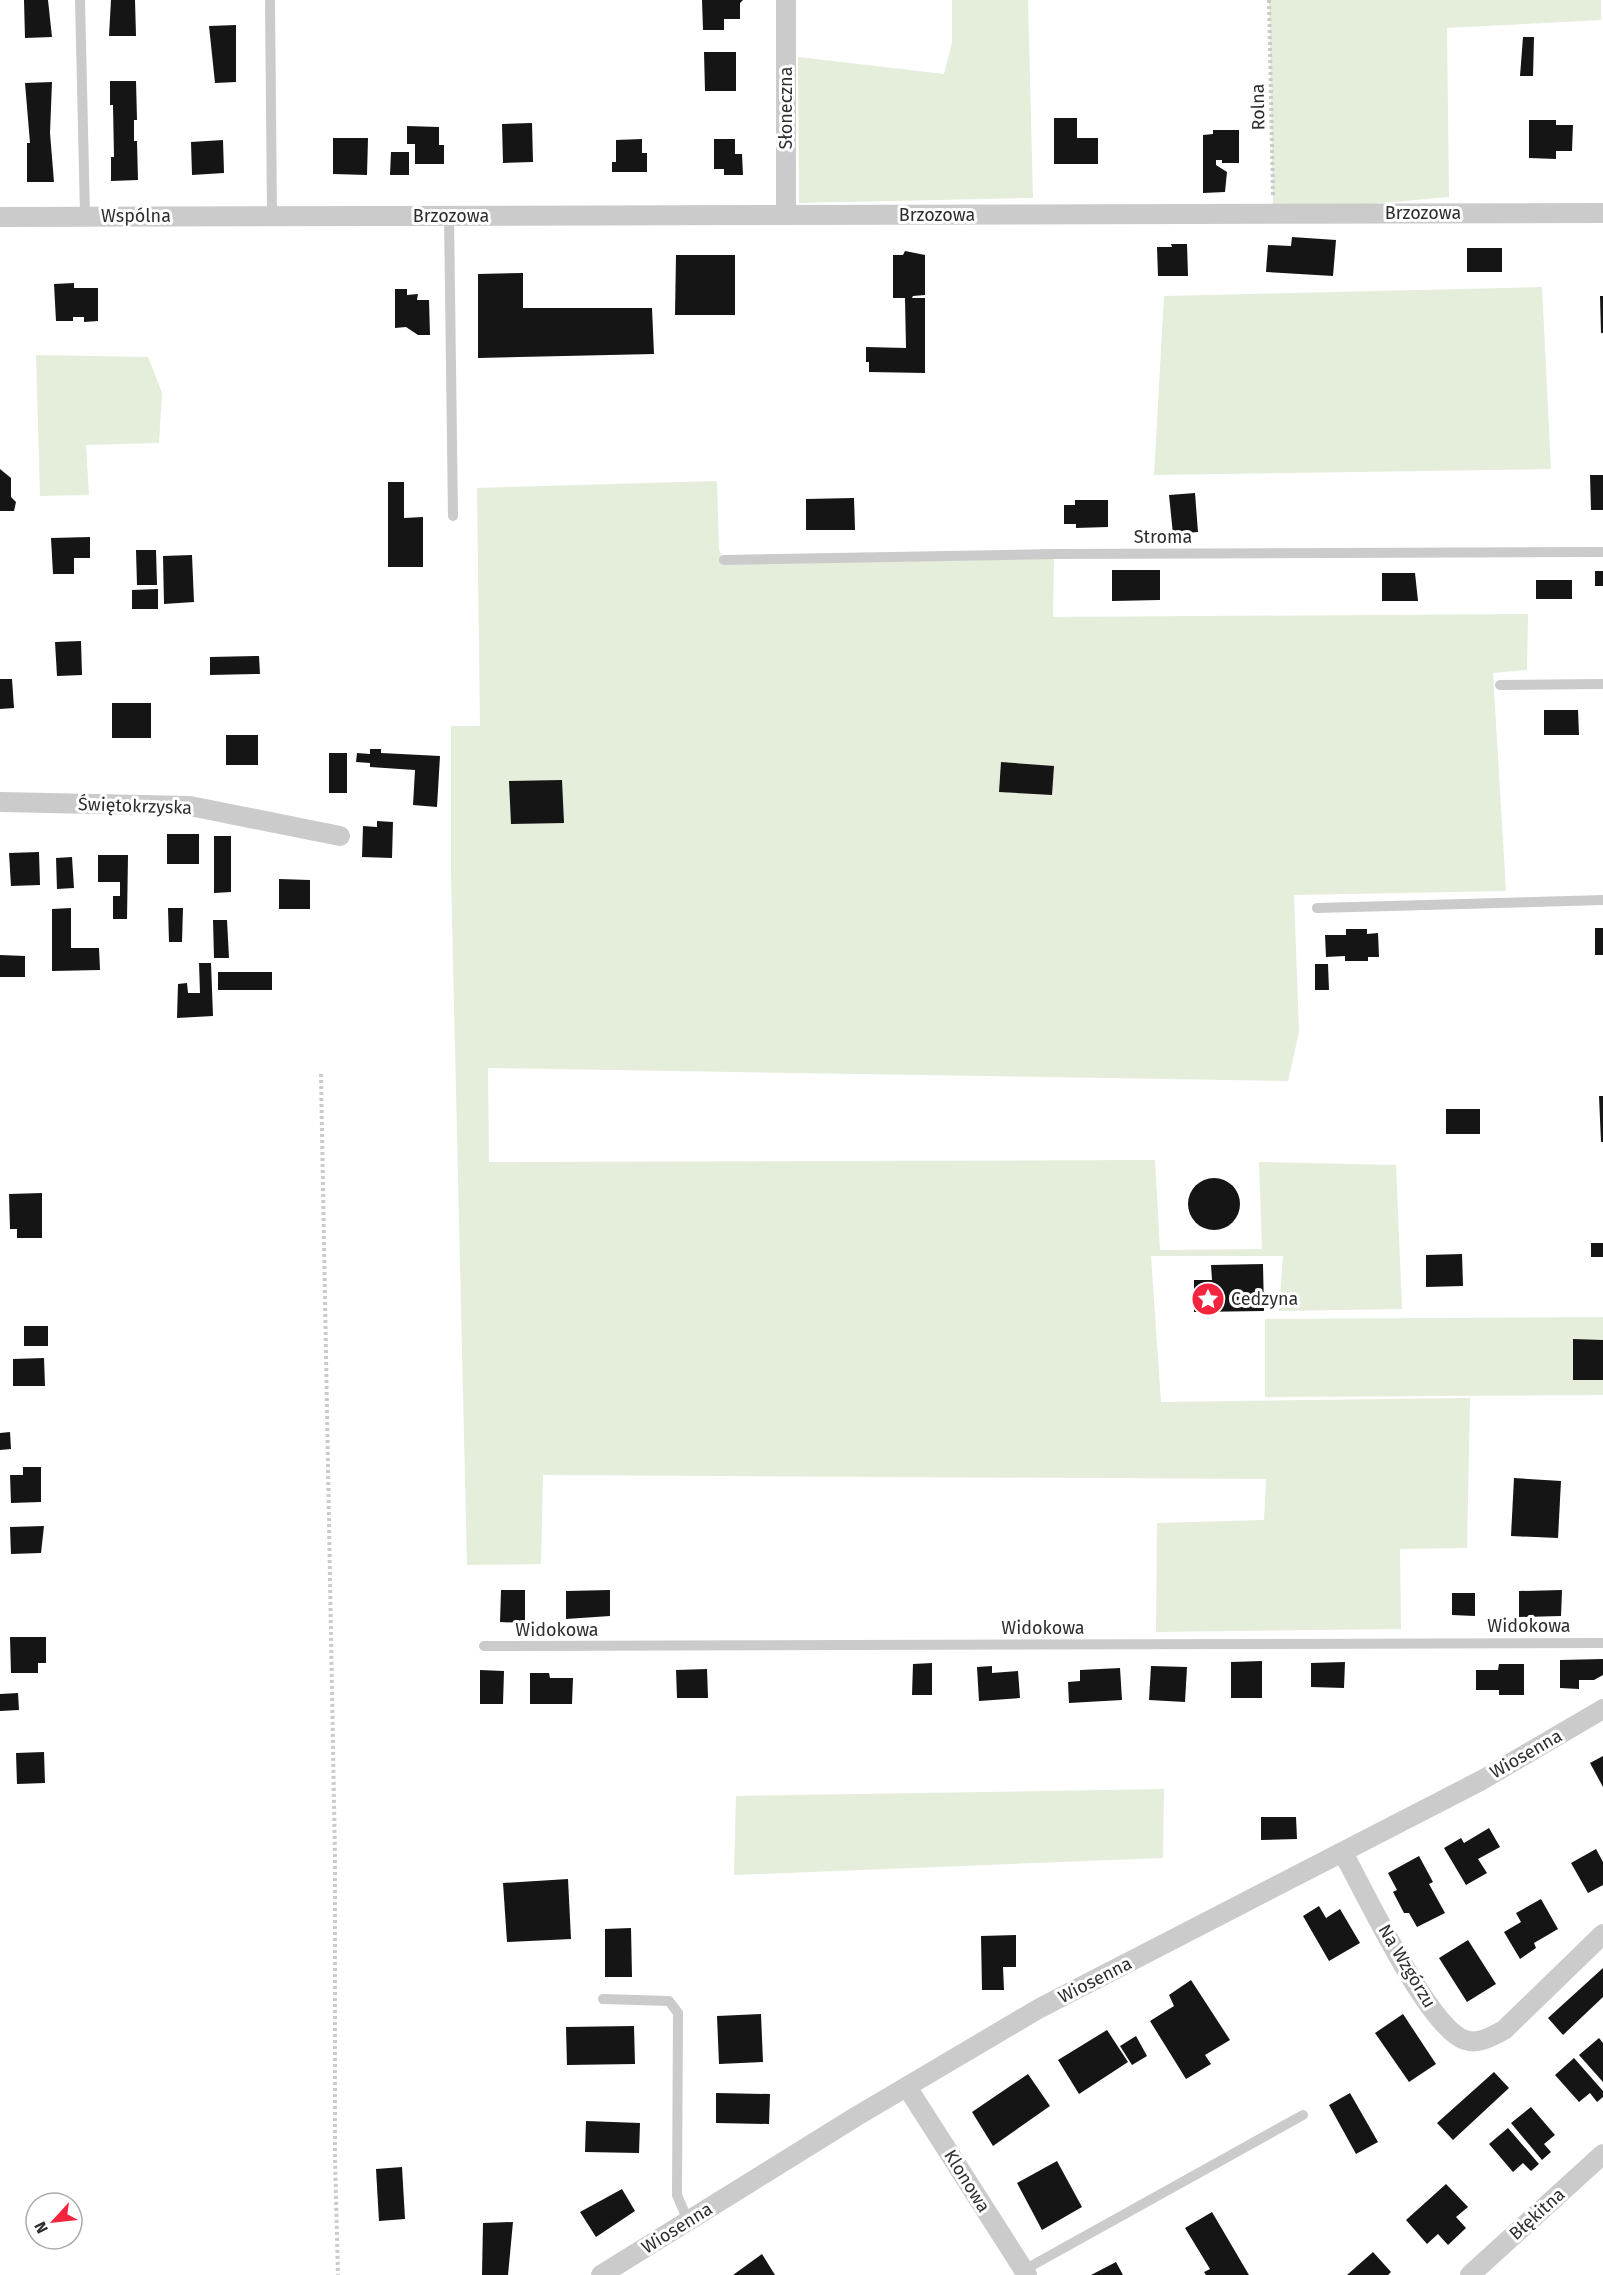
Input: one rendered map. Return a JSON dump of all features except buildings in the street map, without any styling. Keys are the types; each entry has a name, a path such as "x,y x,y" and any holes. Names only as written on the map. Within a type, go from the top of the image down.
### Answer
{"street":[{"name":"Słoneczna","path":"786,0 786,215"},
{"name":"Brzozowa","path":"272,216 1603,213"},
{"name":"Wspólna","path":"0,217 272,216"},
{"name":"Świętokrzyska","path":"0,802 190,806 340,836"},
{"name":"Wiosenna","path":"601,2275 1040,2008 1482,1780 1603,1709"},
{"name":"Na Wzgórzu","path":"1343,1853 1424,2001 1446,2027 1465,2040 1484,2040 1504,2030 1603,1934"},
{"name":"Klonowa","path":"908,2087 1025,2272"},
{"name":"Błękitna","path":"1470,2275 1603,2154"}],"lane":[{"path":"80,0 85,215"},
{"path":"270,0 272,216"},
{"path":"449,216 453,516"},
{"name":"Stroma","path":"724,560 1054,554 1603,552"},
{"path":"1500,685 1603,684"},
{"path":"1317,908 1603,900"},
{"name":"Widokowa","path":"484,1647 1603,1643"},
{"path":"603,1999 669,2001 678,2013 677,2195 688,2221"},
{"path":"1025,2272 1303,2115"}],"path":[{"name":"Rolna","path":"1269,0 1274,213"},
{"path":"321,1074 334,1835 335,2157 338,2275"}],"green space":[{"path":"952,0 1028,0 1033,198 799,203 798,57 944,74 952,43"},
{"path":"1269,0 1601,0 1601,20 1447,28 1449,197 1273,213"},
{"path":"1542,287 1551,469 1154,475 1164,296"},
{"path":"36,355 148,357 162,393 159,443 86,445 89,495 40,496"},
{"path":"717,481 719,550 724,560 1054,554 1053,617 1528,614 1527,670 1493,673 1506,891 1294,895 1299,1032 1288,1081 488,1068 489,1162 1155,1160 1160,1250 1262,1249 1259,1162 1396,1165 1402,1309 1279,1311 1283,1256 1151,1256 1161,1402 1470,1398 1467,1548 1400,1549 1401,1629 1156,1632 1157,1523 1264,1520 1266,1479 543,1475 541,1564 467,1565 451,876 451,726 480,726 477,488"},
{"path":"1603,1317 1603,1395 1265,1397 1265,1319"},
{"path":"1164,1789 1163,1858 734,1875 736,1796"}],"place":[{"name":"Cedzyna","path":"1208,1299"}]}
